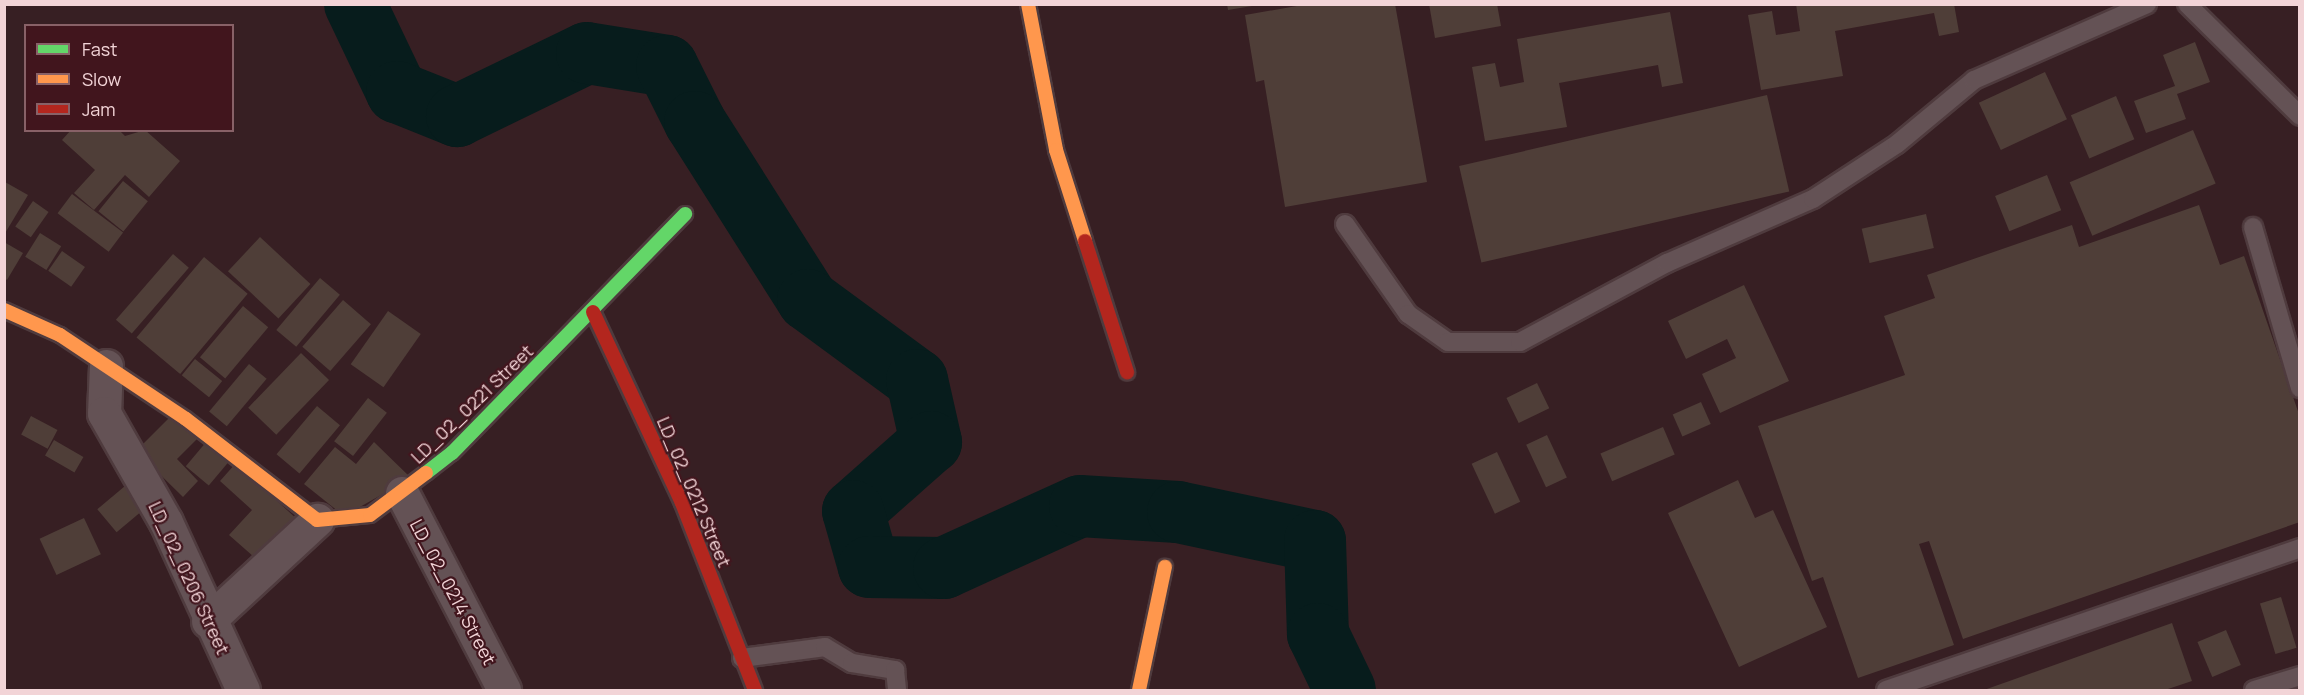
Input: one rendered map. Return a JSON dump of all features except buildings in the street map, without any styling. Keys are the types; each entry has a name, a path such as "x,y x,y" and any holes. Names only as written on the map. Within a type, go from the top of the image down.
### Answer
{"street":[{"path":"1028,4 1056,150 1126,372"},
{"name":"LD_02_0221 Street","path":"317,520 370,515 452,453 592,312 685,214"},
{"path":"4,310 60,335 186,419 317,520 208,621"},
{"name":"LD_02_0212 Street","path":"592,312 682,503 755,690"},
{"name":"LD_02_0206 Street","path":"106,366 104,413 166,522 208,621 243,690"},
{"name":"LD_02_0214 Street","path":"402,493 504,690"},
{"path":"1139,690 1165,567"}],"lane":[{"path":"1346,224 1408,314 1448,342 1520,342 1666,263 1813,199 1897,144 1974,80 2147,4"},
{"path":"2187,4 2300,116"},
{"path":"2253,227 2300,388"},
{"path":"1886,690 1919,685 2300,548"},
{"path":"741,658 825,647 852,663 895,670 897,690"},
{"path":"2254,690 2300,676"}],"waterway":[{"path":"355,4 397,92 457,116 587,53 667,66 695,122 808,300 917,380 931,442 853,511 869,567 944,568 1080,506 1178,512 1315,541 1318,634 1345,690"}],"traffic: fast":[{"path":"426,473 452,453 685,214"}],"traffic: slow":[{"path":"1028,4 1056,150 1085,241"},
{"path":"4,310 60,335 186,419 317,520 370,515 426,473"},
{"path":"1139,690 1165,567"}],"traffic: jam":[{"path":"1085,241 1127,372"},
{"path":"593,312 682,503 755,690"}]}
